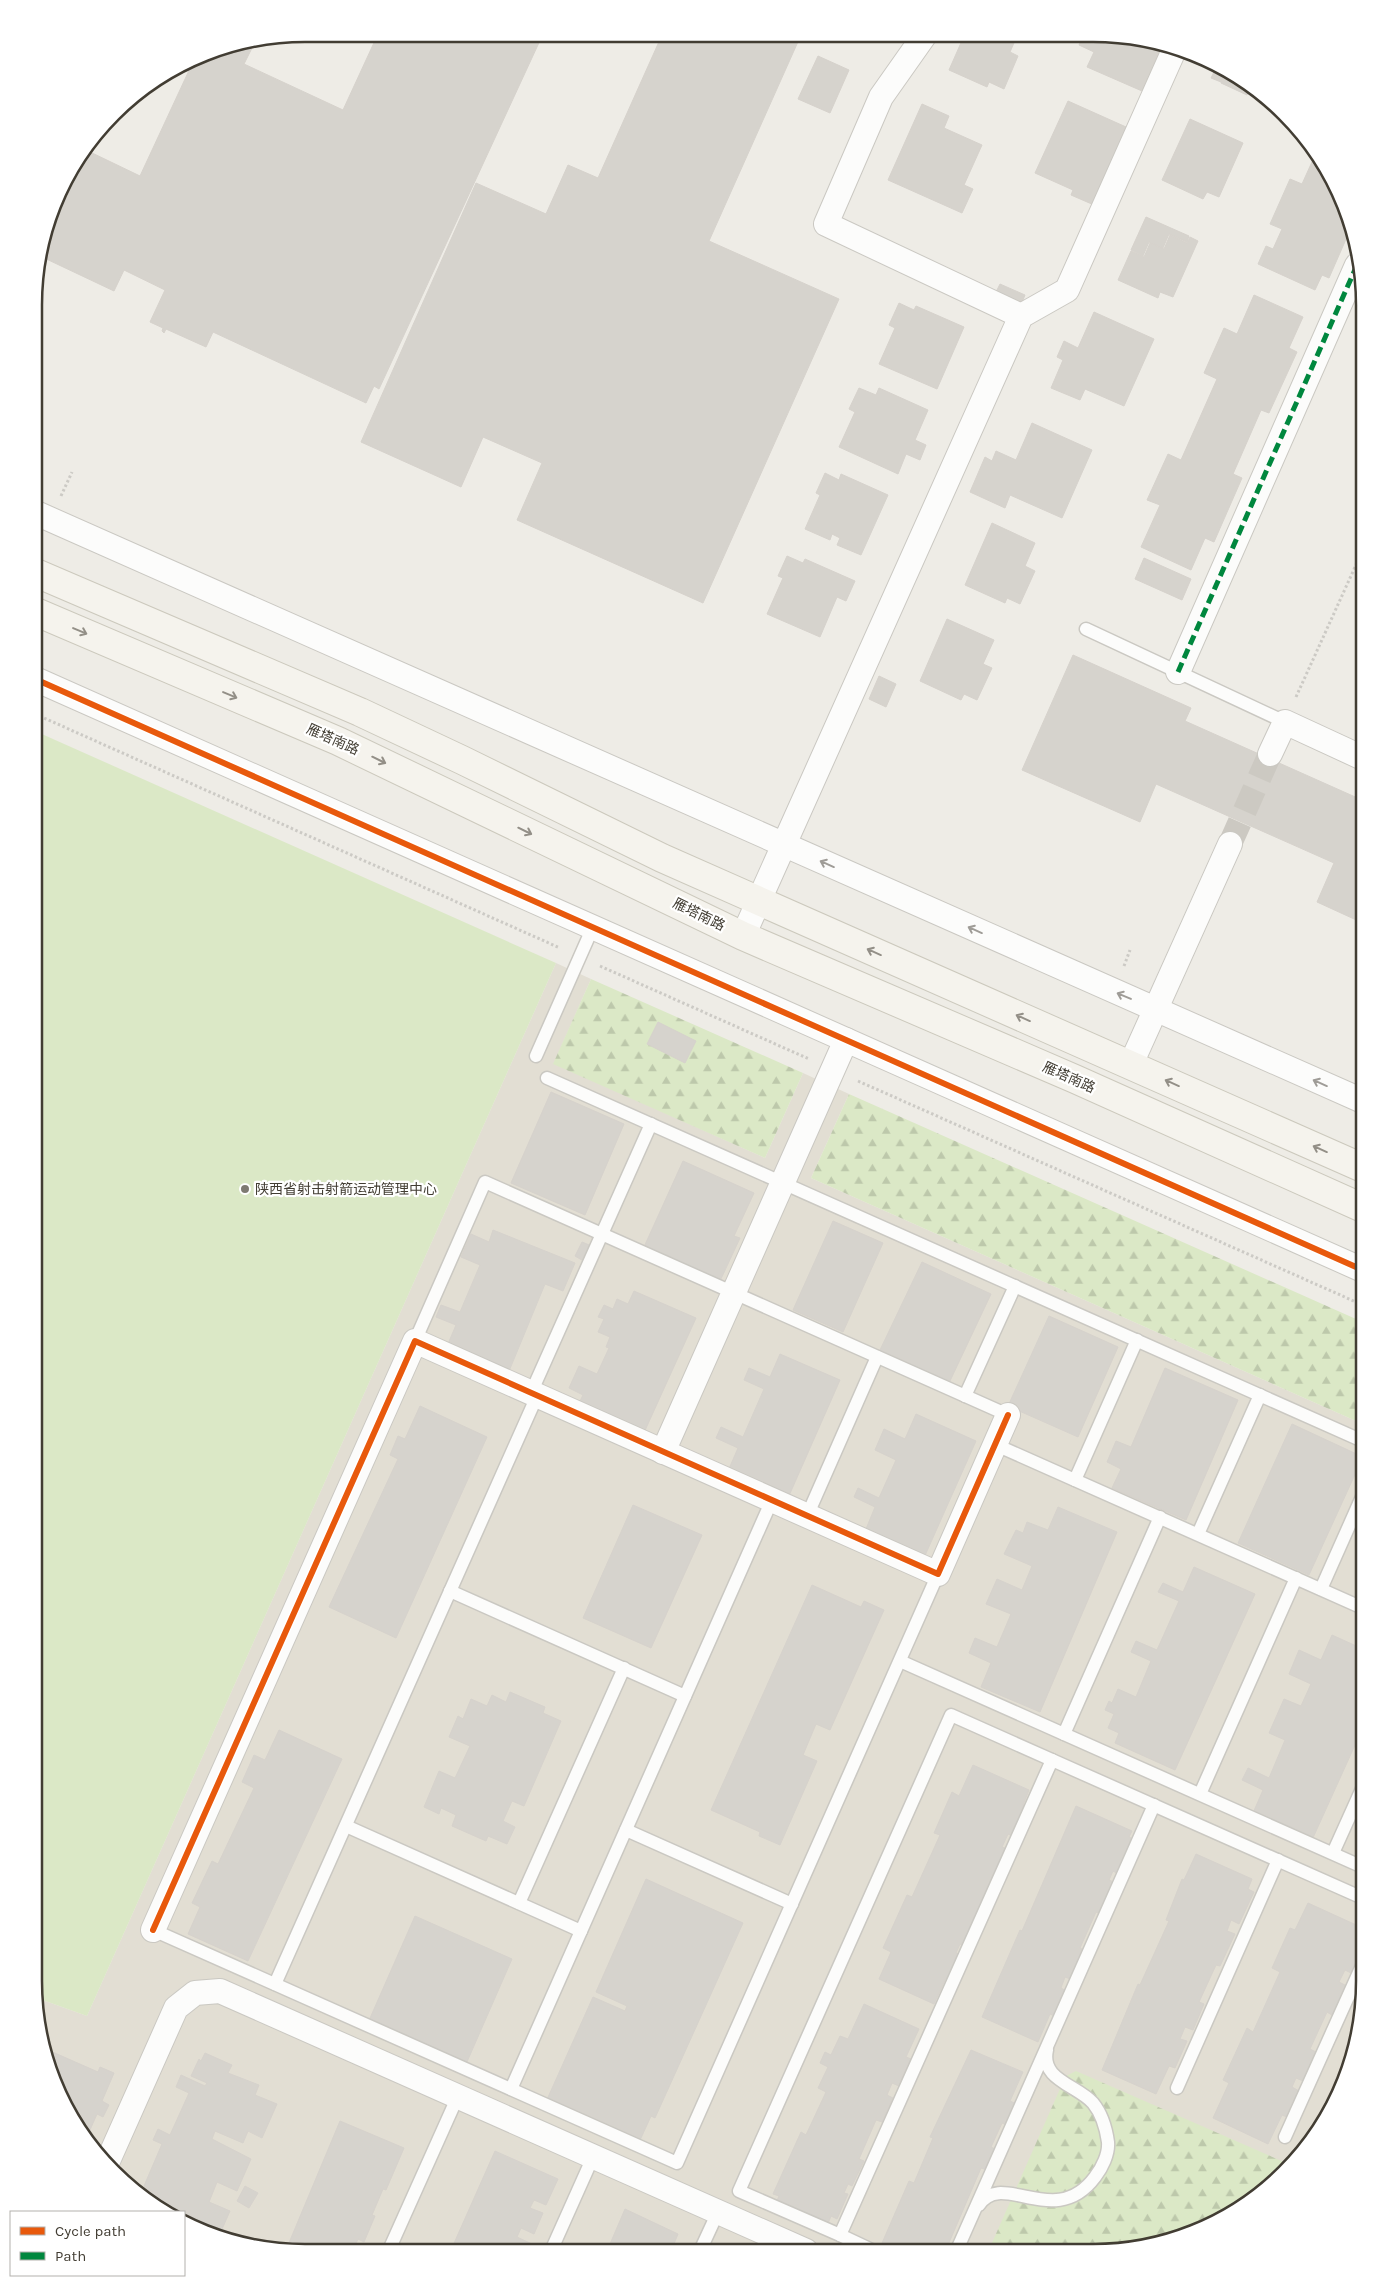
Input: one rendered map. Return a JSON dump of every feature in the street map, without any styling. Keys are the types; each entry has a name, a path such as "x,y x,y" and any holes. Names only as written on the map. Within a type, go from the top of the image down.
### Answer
{"main road":[{"path":"42,576 360,712 662,858 756,901 1356,1164"},
{"name":"雁塔南路","path":"42,615 338,740 743,936 1084,1083 1356,1205"}],"street":[{"path":"920,42 881,96 826,224 1021,316"},
{"path":"743,936 756,901 1021,316 1067,290 1172,54"},
{"path":"1178,672 1354,272"},
{"path":"42,516 1356,1098"},
{"path":"42,682 1356,1267"},
{"path":"1270,754 1285,722 1356,755"},
{"path":"1131,1064 1230,844"},
{"path":"662,1452 846,1040"},
{"path":"153,1930 415,1341 938,1574 1008,1416"},
{"path":"110,2156 176,2008 188,1996 203,1991 220,1991 788,2244"}],"lane":[{"path":"1086,629 1285,722"},
{"path":"536,1056 593,927"},
{"path":"547,1078 1356,1438"},
{"path":"275,1984 450,1591 602,1234 651,1124"},
{"path":"415,1341 485,1182 1008,1416"},
{"path":"965,1396 1015,1286"},
{"path":"1075,1480 1137,1340"},
{"path":"807,1516 877,1357"},
{"path":"1198,1534 1260,1395"},
{"path":"996,1445 1356,1605"},
{"path":"510,2089 772,1500"},
{"path":"1321,1589 1356,1510"},
{"path":"1064,1734 1160,1518"},
{"path":"153,1930 676,2163 938,1574"},
{"path":"1200,1794 1296,1578"},
{"path":"450,1591 685,1696"},
{"path":"900,1661 1356,1864"},
{"path":"519,1904 624,1668"},
{"path":"858,2244 739,2190 951,1715 1356,1895"},
{"path":"840,2236 1052,1760"},
{"path":"1333,1853 1356,1802"},
{"path":"959,2244 1154,1805"},
{"path":"346,1826 581,1931"},
{"path":"626,1830 792,1904"},
{"path":"1177,2088 1278,1860"},
{"path":"1285,2137 1356,1978"},
{"path":"972,2215 981,2201 993,2193 1008,2192 1047,2202 1069,2198 1088,2186 1102,2167 1108,2145 1104,2123 1093,2103 1058,2080 1048,2069 1045,2057 1048,2043"},
{"path":"392,2244 458,2096"},
{"path":"554,2244 593,2157"},
{"path":"703,2244 718,2212"}],"path":[{"path":"1285,722 1356,564"},
{"path":"42,717 1356,1302"}],"shaded area":[{"path":"556,963 591,979 554,1063 765,1158 803,1073 849,1094 811,1178 1356,1421 1356,1998 1348,2049 1329,2097 1302,2141 1280,2167 1254,2189 1210,2216 1162,2235 1094,2244 305,2244 237,2235 189,2216 185,2214 185,2211 174,2208 145,2189 119,2167 87,2127 70,2097 56,2065 51,2049 43,2000 87,2016"}],"green space":[{"name":"陕西省射击射箭运动管理中心","path":"42,734 556,963 87,2016 43,2000 42,1981"},
{"path":"591,979 803,1073 765,1158 553,1064"},
{"path":"849,1094 1356,1319 1356,1421 811,1178"},
{"path":"1076,2071 1284,2162 1254,2189 1225,2208 1178,2230 1162,2235 1094,2244 992,2244 1066,2076"}],"building":[{"path":"374,42 539,42 379,389 374,386 366,403 213,332 206,347 166,329 164,333 162,331 163,328 150,322 165,290 124,270 114,291 47,259 56,221 70,189 92,153 140,176 189,70 221,56 252,48 244,64 343,110"},
{"path":"659,42 798,42 709,241 839,299 703,603 517,520 542,463 483,437 461,487 361,442 476,183 546,214 568,165 598,178"},
{"path":"961,42 1014,42 1010,52 1018,56 1004,89 989,82 987,87 949,70"},
{"path":"1080,42 1111,43 1160,51 1142,91 1087,67 1094,52 1079,45"},
{"path":"818,56 849,70 830,113 798,99"},
{"path":"1214,72 1223,77 1221,82 1211,78"},
{"path":"1224,77 1248,93 1247,95 1221,83"},
{"path":"1068,101 1135,131 1101,208 1071,195 1073,190 1035,173"},
{"path":"922,104 949,116 944,128 982,145 964,185 973,189 962,213 888,180"},
{"path":"1190,119 1243,143 1219,197 1207,192 1203,199 1162,180"},
{"path":"1313,160 1329,189 1348,236 1329,278 1322,275 1315,290 1258,264 1266,246 1273,249 1282,229 1270,224 1290,179 1302,184"},
{"path":"1146,217 1189,236 1187,242 1169,234 1163,248 1149,242 1143,256 1131,250"},
{"path":"1170,235 1187,243 1190,237 1198,241 1173,297 1160,292 1158,298 1118,280 1131,251 1144,257 1150,243 1164,249"},
{"path":"1000,284 1025,295 1021,305 995,294"},
{"path":"1254,295 1303,317 1289,348 1297,352 1269,413 1261,410 1233,474 1242,478 1214,542 1205,538 1191,570 1141,547 1160,505 1147,500 1168,454 1181,460 1217,379 1204,373 1224,328 1237,334"},
{"path":"899,303 914,310 916,306 964,327 937,389 879,364 895,328 889,325"},
{"path":"1094,312 1154,339 1124,406 1085,389 1080,400 1051,388 1063,360 1057,357 1064,341 1078,348"},
{"path":"859,388 876,395 879,388 928,410 915,440 926,445 920,460 906,454 898,474 839,447 855,412 849,409"},
{"path":"1032,423 1092,450 1062,518 1010,495 1005,508 970,492 985,457 992,461 996,451 1016,460"},
{"path":"825,473 839,480 841,474 888,495 861,555 837,545 840,538 832,534 830,540 805,529 820,495 816,493"},
{"path":"992,523 1035,543 1025,566 1035,571 1020,604 1007,598 1005,603 965,585"},
{"path":"787,556 803,563 805,559 855,581 846,601 837,597 820,637 767,614 783,578 778,576"},
{"path":"1144,558 1191,579 1182,600 1135,579"},
{"path":"947,619 994,640 983,664 992,668 977,700 964,694 961,700 920,681"},
{"path":"1073,655 1191,708 1185,721 1356,797 1356,920 1317,902 1334,863 1156,784 1140,822 1022,770"},
{"path":"879,676 896,684 886,707 869,699"},
{"path":"658,1022 696,1041 685,1063 647,1044"},
{"path":"551,1092 624,1124 585,1215 511,1183"},
{"path":"683,1161 754,1193 734,1236 740,1238 720,1281 644,1247"},
{"path":"833,1221 883,1243 843,1332 793,1310"},
{"path":"493,1230 575,1263 563,1291 545,1284 507,1376 445,1351 456,1325 436,1317 441,1305 460,1312 480,1265 461,1257 471,1234 489,1242"},
{"path":"582,1242 594,1247 587,1263 575,1256"},
{"path":"922,1262 991,1294 949,1383 880,1350"},
{"path":"634,1291 696,1318 642,1437 581,1410 584,1403 580,1401 583,1395 569,1388 579,1366 597,1374 609,1348 606,1347 610,1337 598,1332 604,1319 598,1317 604,1305 613,1309 617,1299 628,1304"},
{"path":"1049,1316 1118,1347 1078,1437 1008,1406"},
{"path":"780,1354 840,1380 788,1498 728,1471 738,1448 716,1438 721,1427 743,1437 764,1389 744,1380 749,1368 770,1377"},
{"path":"1165,1368 1238,1400 1186,1520 1112,1488 1121,1469 1107,1462 1116,1441 1131,1447"},
{"path":"420,1406 487,1437 396,1638 329,1607 398,1459 390,1455 398,1436 405,1439"},
{"path":"916,1414 976,1441 923,1560 864,1534 875,1507 854,1497 858,1488 879,1498 896,1460 875,1450 884,1429 905,1439"},
{"path":"1292,1424 1356,1454 1356,1472 1309,1575 1238,1543"},
{"path":"633,1505 702,1535 651,1648 583,1618"},
{"path":"1058,1507 1117,1532 1040,1712 981,1687 991,1663 969,1653 975,1638 997,1647 1011,1614 986,1604 997,1579 1022,1590 1032,1566 1004,1554 1016,1530 1023,1533 1027,1522 1048,1530"},
{"path":"1194,1567 1255,1594 1175,1770 1115,1743 1119,1733 1108,1728 1114,1714 1105,1710 1109,1701 1112,1703 1118,1689 1136,1697 1151,1661 1131,1652 1136,1641 1157,1650 1179,1601 1158,1592 1163,1583 1183,1592"},
{"path":"812,1585 861,1607 864,1601 884,1610 830,1730 816,1724 803,1755 817,1761 780,1845 759,1836 760,1832 711,1810"},
{"path":"1332,1635 1356,1646 1356,1743 1312,1840 1253,1813 1263,1790 1242,1780 1248,1768 1269,1778 1285,1740 1269,1733 1284,1699 1301,1706 1311,1684 1289,1674 1299,1650 1321,1660"},
{"path":"510,1692 545,1707 543,1713 561,1721 524,1806 512,1801 503,1821 515,1827 507,1844 488,1836 486,1841 452,1826 456,1815 441,1808 439,1814 424,1807 439,1771 455,1778 470,1746 449,1737 458,1716 463,1719 471,1699 487,1706 492,1695 506,1702"},
{"path":"279,1730 342,1759 248,1961 188,1934 200,1907 192,1903 212,1861 218,1864 254,1788 242,1782 254,1755 265,1760"},
{"path":"973,1765 1029,1790 1023,1805 1028,1808 1015,1837 1008,1834 1002,1847 1010,1850 966,1947 960,1944 956,1953 963,1956 952,1981 946,1978 934,2004 879,1979 891,1952 883,1948 907,1895 912,1897 940,1835 934,1833 952,1792 959,1796"},
{"path":"1076,1806 1132,1831 1129,1837 1135,1840 1120,1875 1113,1871 1109,1880 1116,1883 1102,1915 1096,1912 1080,1948 1086,1951 1073,1980 1065,1977 1061,1988 1068,1992 1057,2017 1050,2014 1038,2042 982,2017 1020,1930 1022,1931"},
{"path":"1196,1854 1252,1879 1248,1889 1254,1892 1239,1924 1231,1920 1227,1931 1235,1934 1220,1966 1216,1965 1199,2002 1204,2004 1193,2030 1185,2027 1180,2039 1187,2041 1175,2068 1169,2066 1156,2094 1102,2070 1138,1984 1140,1985 1169,1921 1166,1920 1182,1879 1184,1880"},
{"path":"646,1879 743,1923 655,2118 651,2116 636,2149 545,2104 593,1997 625,2011 627,2006 596,1992"},
{"path":"1308,1903 1356,1925 1356,1963 1351,1973 1345,1970 1339,1982 1349,1987 1335,2017 1327,2012 1310,2049 1316,2052 1303,2081 1296,2078 1292,2087 1299,2091 1287,2117 1282,2115 1268,2144 1213,2118 1229,2083 1223,2080 1247,2028 1253,2032 1280,1972 1272,1968 1290,1928 1295,1930"},
{"path":"415,1916 512,1959 463,2071 367,2025"},
{"path":"864,2004 919,2029 906,2057 911,2059 899,2086 892,2083 887,2095 893,2098 882,2122 876,2120 859,2159 864,2161 852,2186 848,2184 844,2193 848,2194 837,2219 831,2216 827,2226 776,2203 779,2196 773,2194 801,2132 806,2135 826,2092 818,2088 828,2067 820,2063 825,2052 831,2055 840,2036 848,2039"},
{"path":"971,2050 1023,2072 1010,2101 1019,2105 1009,2126 1002,2123 991,2147 999,2151 990,2171 981,2168 948,2244 882,2244 909,2181 914,2183 933,2138 930,2137"},
{"path":"52,2052 98,2072 100,2067 114,2073 102,2101 109,2105 103,2117 97,2114 90,2131 70,2097"},
{"path":"205,2053 232,2065 228,2073 259,2085 255,2095 277,2104 262,2138 248,2131 243,2143 215,2131 212,2139 251,2159 237,2191 217,2182 209,2202 230,2211 222,2230 189,2216 185,2214 185,2211 174,2208 143,2187 158,2194 144,2186 162,2144 153,2140 158,2129 170,2135 189,2093 176,2087 181,2075 205,2086 207,2083 191,2076 199,2059 201,2061"},
{"path":"340,2121 404,2148 386,2190 383,2189 372,2215 375,2216 364,2242 358,2239 356,2244 289,2243"},
{"path":"495,2151 558,2179 546,2205 534,2200 530,2208 543,2213 534,2234 521,2228 517,2237 532,2244 454,2244"},
{"path":"245,2186 258,2193 249,2208 237,2201"},
{"path":"625,2209 678,2234 674,2244 610,2244"}],"tunnel":[{"path":"1230,844 1270,754"}],"marked path":[{"path":"1178,672 1354,272"}],"cycle path":[{"path":"42,682 1356,1267"},
{"path":"153,1930 415,1341 938,1574 1008,1415"}],"place":[{"name":"陕西省射击射箭运动管理中心","path":"245,1189"}]}
